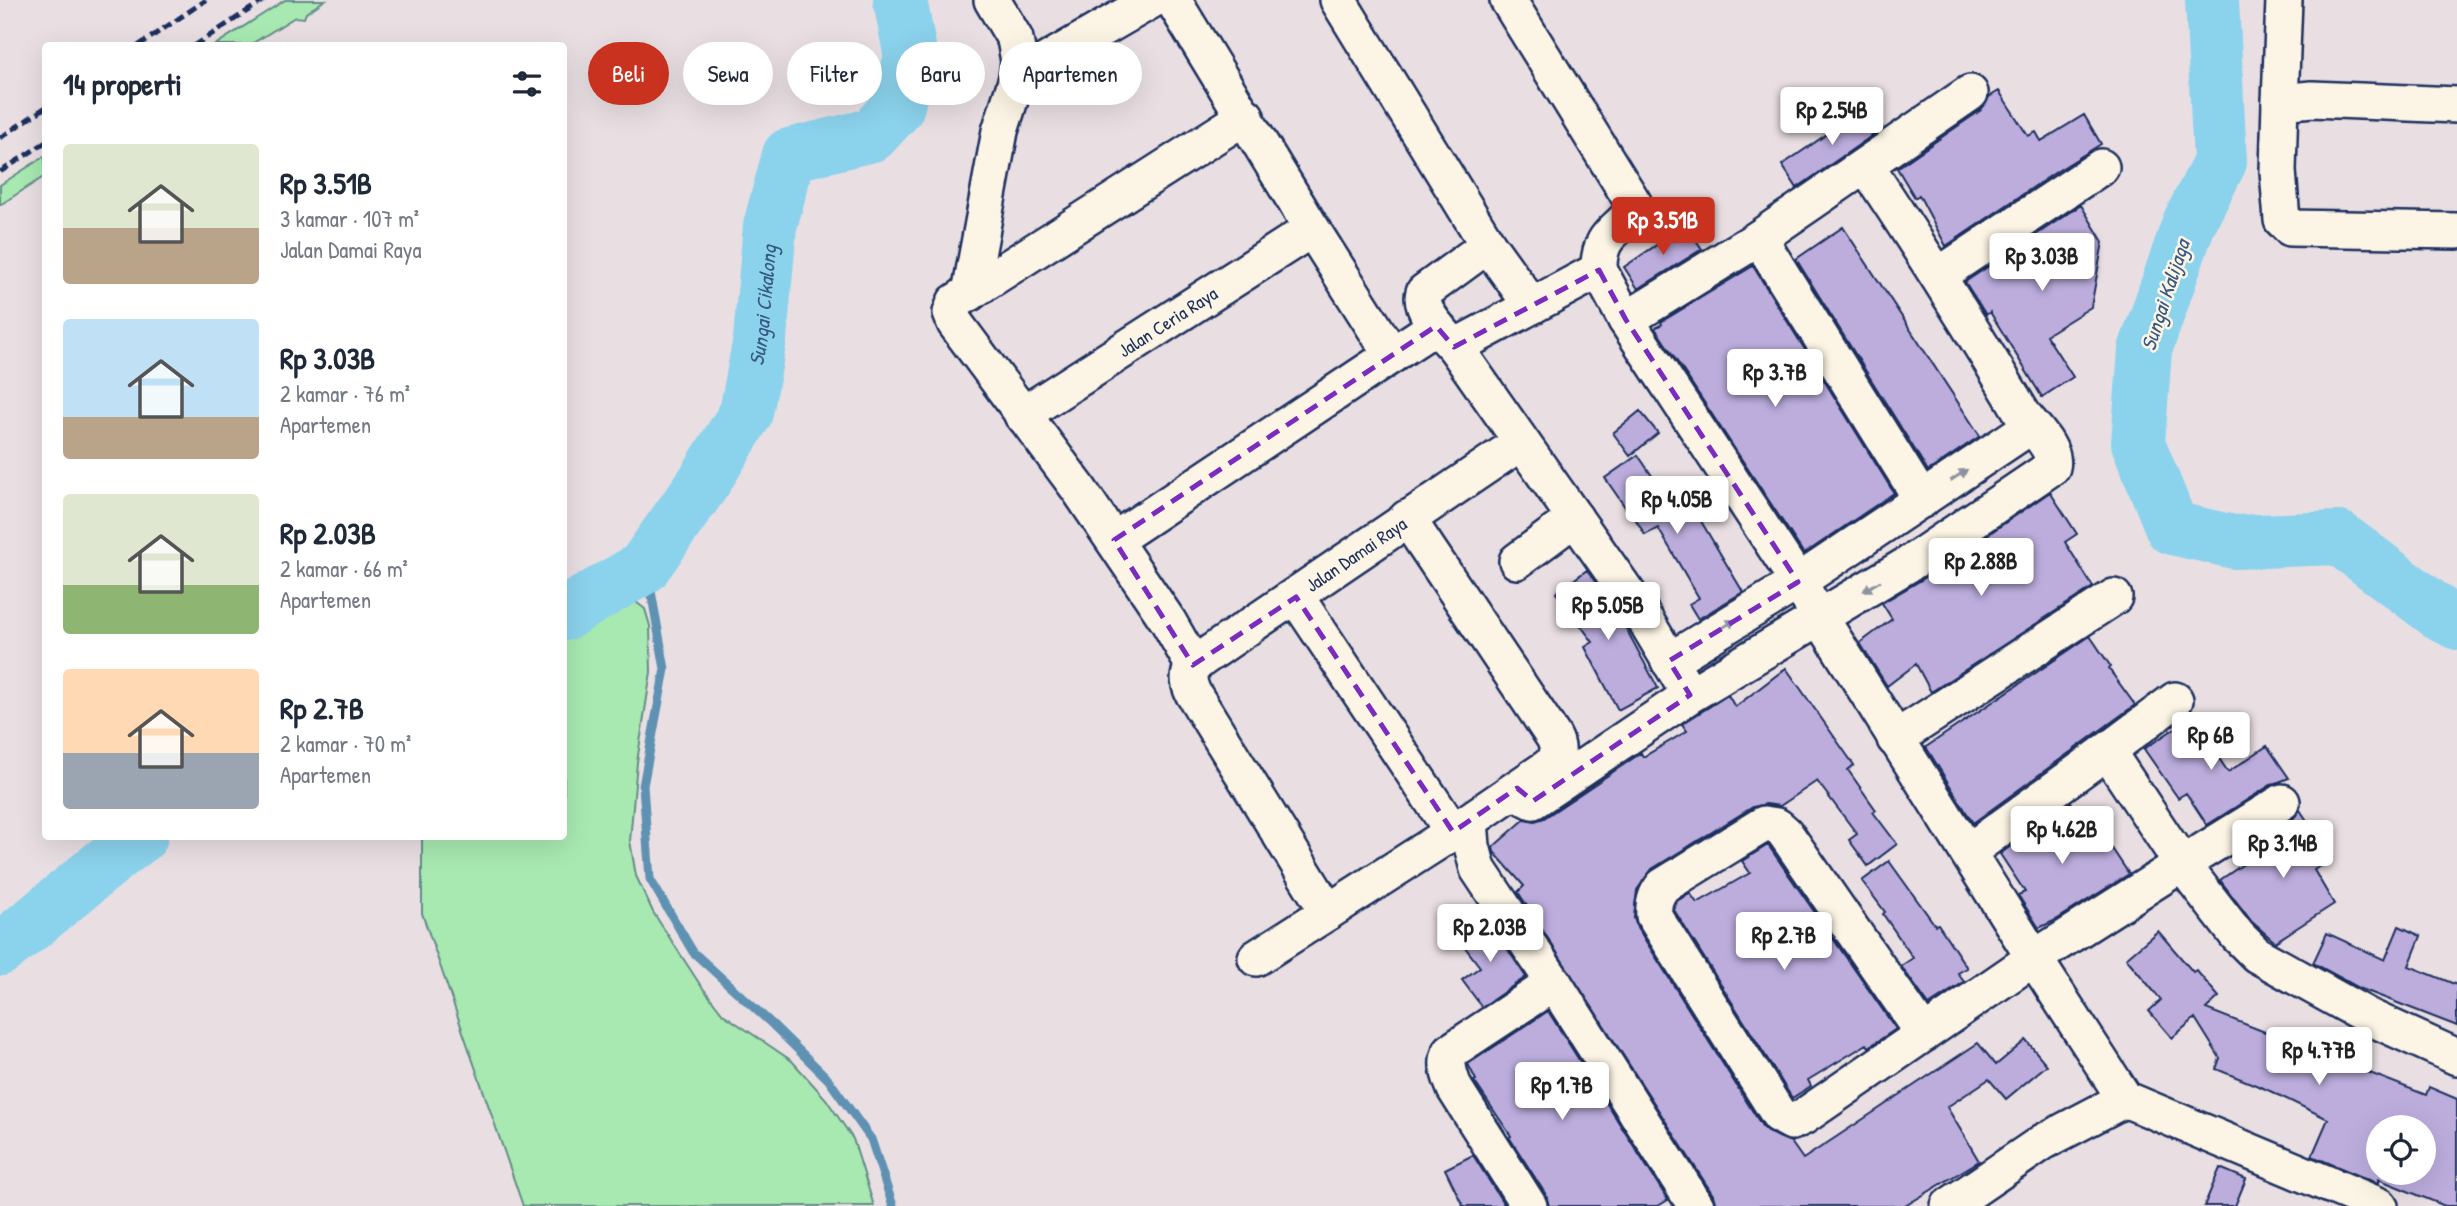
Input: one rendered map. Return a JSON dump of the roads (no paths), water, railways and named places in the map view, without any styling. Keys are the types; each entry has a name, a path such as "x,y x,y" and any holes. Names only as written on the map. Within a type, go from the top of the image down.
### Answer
{"street":[{"path":"992,0 1015,42"},
{"path":"1079,42 1152,0"},
{"path":"1173,0 1392,355"},
{"path":"1338,0 1488,245 1532,306"},
{"path":"1508,0 1634,204 1628,216 1602,244 1599,270 1626,320 1798,582 2125,1099 2380,1206"},
{"path":"2284,0 2278,171 2282,220 2290,228 2457,231"},
{"path":"1626,320 1759,238 1970,93"},
{"path":"2280,102 2312,99 2457,105"},
{"path":"970,293 1000,131 1008,105"},
{"path":"1245,116 955,302 951,313 955,323 1114,540 1167,621 1193,666 1187,676 1193,693 1328,912"},
{"path":"1517,788 1533,801 1690,695 1912,562 2052,467 2054,461 2050,450 2031,426 1939,275 1866,166"},
{"path":"1939,275 2101,167"},
{"name":"Jalan Ceria Raya","path":"1022,415 1312,229"},
{"path":"1759,238 1922,500"},
{"path":"1488,245 1424,292 1422,302 1640,611 1690,695"},
{"path":"1114,540 1392,355 1532,306 1599,270"},
{"path":"1669,661 1798,582 2031,426"},
{"name":"Jalan Damai Raya","path":"1193,666 1520,443"},
{"path":"1256,958 1328,912 1467,834 1517,788 1553,763 1557,754 1557,744 1407,518"},
{"path":"1517,561 1575,519"},
{"path":"1296,597 1467,834 1478,869 1554,983 1692,1205"},
{"path":"1895,739 2114,597"},
{"path":"1968,852 2175,700"},
{"path":"2107,751 2182,864 2237,935 2257,955 2369,1017 2457,1057"},
{"path":"1924,1034 1786,833 1777,827 1764,824 1663,886 1658,892 1654,916 1779,1115 1785,1120 1798,1121 1924,1034 2034,958 2282,802"},
{"path":"1529,1206 1455,1089 1447,1056 1554,983"},
{"path":"1948,1206 2043,1142 2125,1099"}],"waterway":[{"name":"Sungai Cikalong","path":"567,612 643,568 704,482 746,413 760,339 770,226 789,155 872,135 897,108 911,57 900,0"},
{"name":"Sungai Kalijaga","path":"2212,0 2220,162 2189,223 2145,350 2138,443 2172,528 2234,542 2339,538 2438,612 2457,623"},
{"path":"643,568 651,591 665,669 643,786 650,879 693,952 828,1079 871,1139 893,1206"},
{"name":"Sungai Cikalong","path":"0,949 136,840"}],"railway":[{"path":"144,42 206,0"},
{"path":"200,42 264,0"},
{"path":"0,138 42,110"},
{"path":"0,172 42,145"}]}
